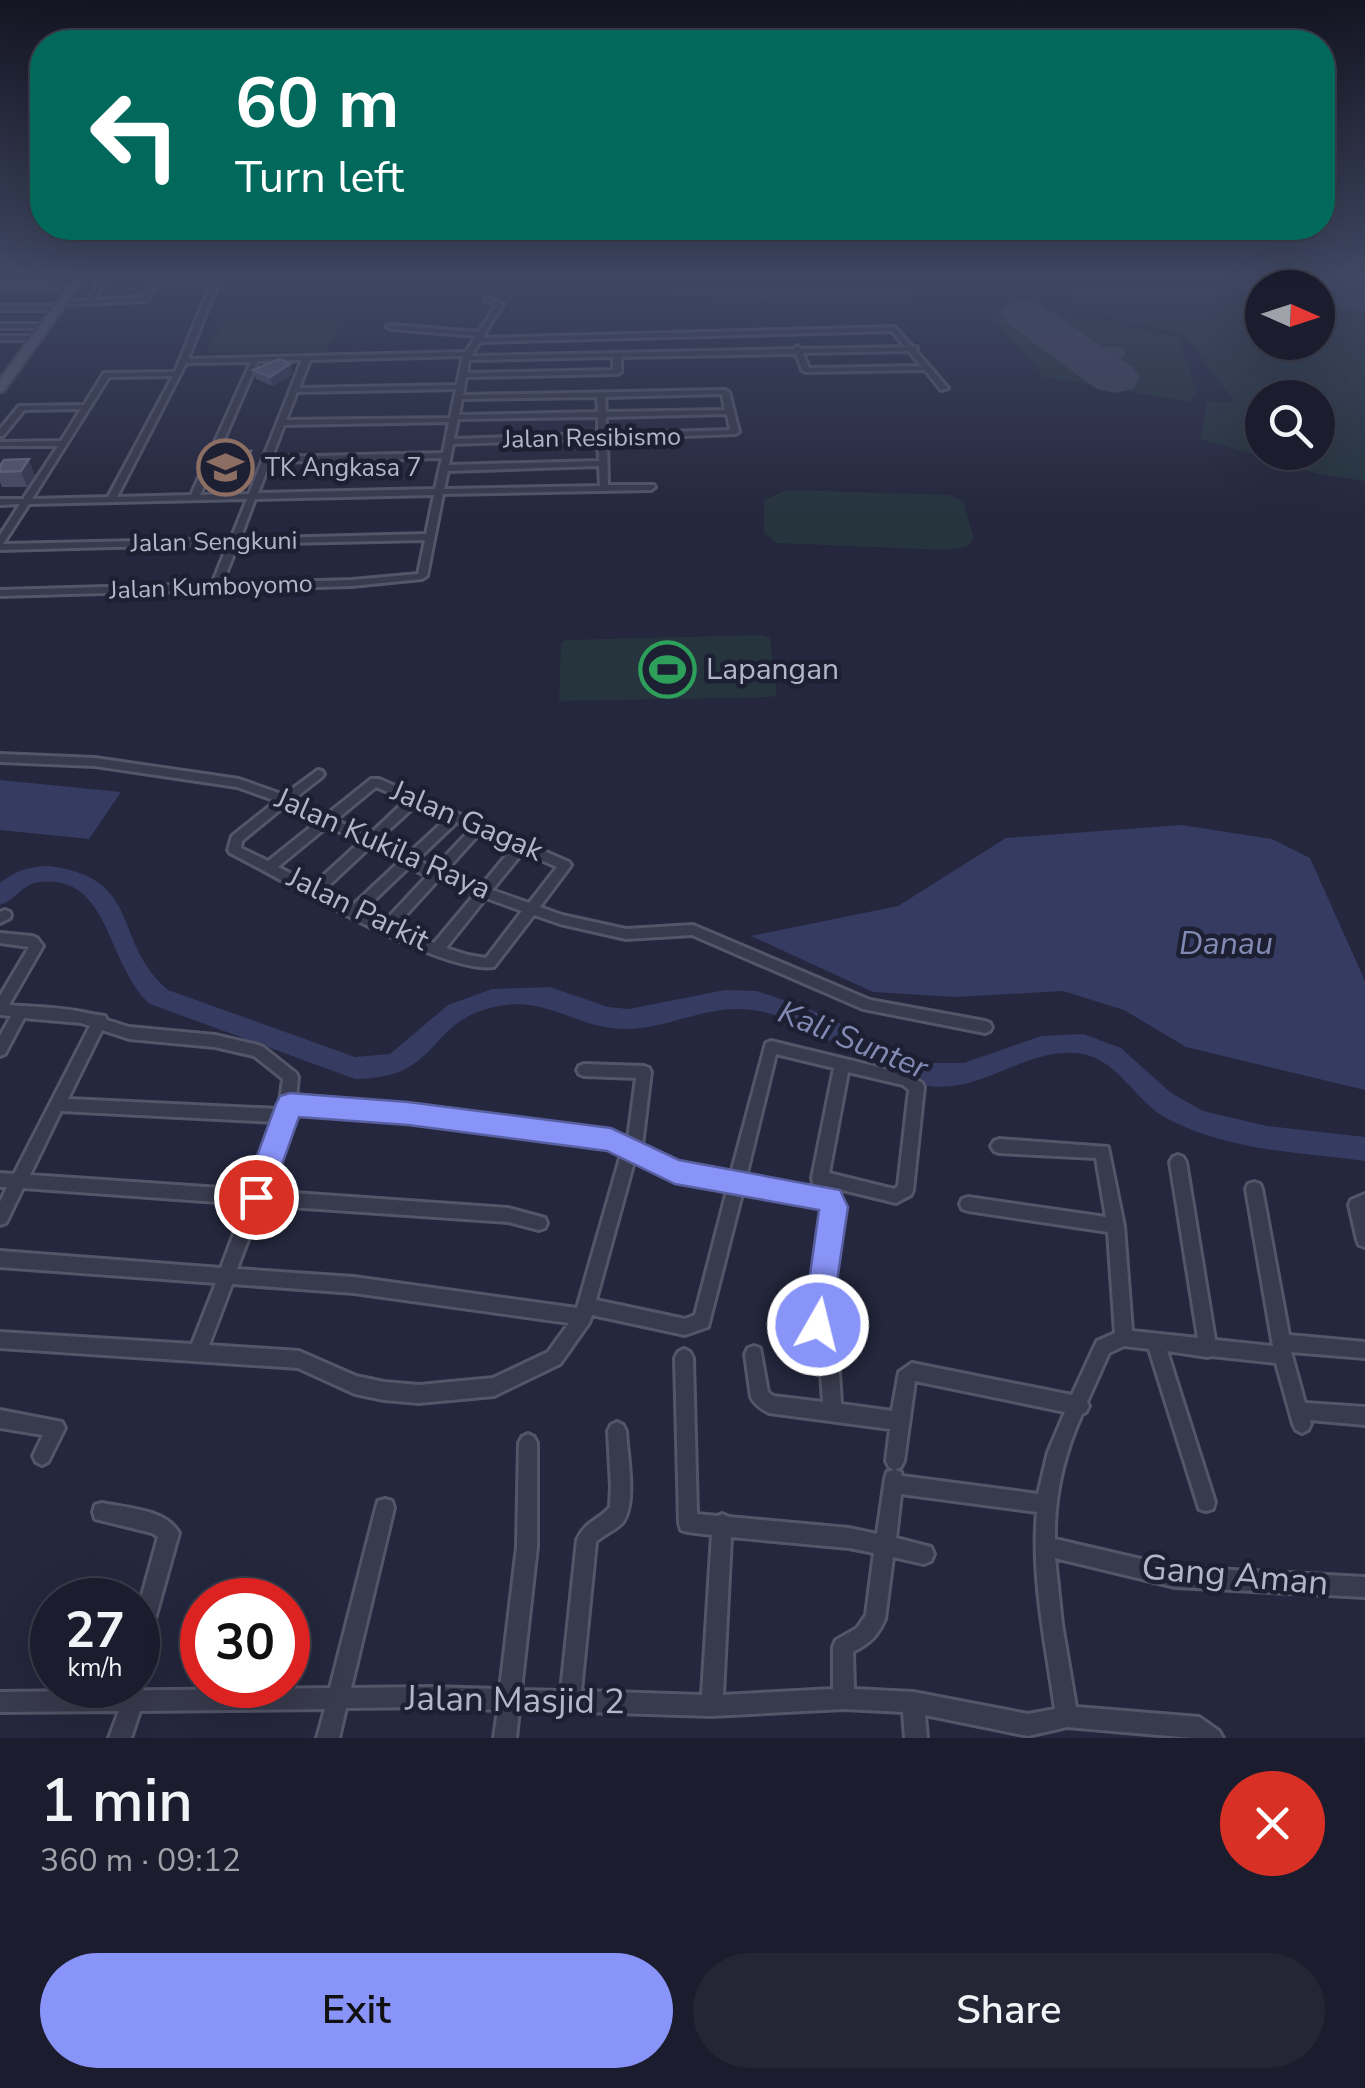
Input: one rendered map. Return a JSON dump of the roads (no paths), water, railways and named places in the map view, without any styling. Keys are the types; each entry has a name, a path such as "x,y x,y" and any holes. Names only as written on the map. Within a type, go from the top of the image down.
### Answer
{"main road":[{"path":"0,388 24,356"}],"street":[{"path":"111,500 184,356"},
{"path":"182,361 458,356"},
{"path":"429,537 447,468 467,356"},
{"path":"462,375 617,372 617,356"},
{"path":"800,356 806,370 928,368"},
{"path":"919,356 944,388"},
{"path":"216,587 307,358"},
{"path":"194,498 255,360"},
{"path":"0,544 85,407 110,374 178,374"},
{"path":"281,423 730,412 725,392 294,390"},
{"path":"601,394 604,488"},
{"path":"0,434 20,409 85,407"},
{"name":"Jalan Resibismo","path":"449,442 735,432 730,412"},
{"path":"0,444 63,443"},
{"path":"266,460 448,454"},
{"path":"447,468 602,463"},
{"path":"0,502 650,488"},
{"name":"Jalan Sengkuni","path":"0,544 429,537"},
{"name":"Jalan Kumboyomo","path":"0,593 422,576 429,537"},
{"name":"Jalan Kukila Raya","path":"0,758 95,762 213,777 286,800 434,874 581,926 626,934 693,930 868,1005 986,1027"},
{"path":"286,800 318,774"},
{"name":"Jalan Gagak","path":"326,820 372,782 566,865 534,909"},
{"name":"Jalan Parkit","path":"286,800 233,843 234,850 386,928 490,962 534,909"},
{"path":"317,890 414,800"},
{"path":"355,910 454,818"},
{"path":"270,866 326,820"},
{"path":"386,928 478,828"},
{"path":"438,948 522,846"},
{"path":"0,938 32,941 36,946 0,1009 100,1020 129,1032 215,1041 258,1051 292,1077 288,1110 198,1352"},
{"path":"0,1050 20,1012"},
{"path":"0,1218 100,1020"},
{"path":"0,1259 226,1272 585,1311 695,1327 702,1321 738,1183 768,1050 776,1048 917,1086 908,1182 896,1196 819,1186 738,1183 675,1171 632,1149 579,1134 288,1110 60,1105"},
{"path":"819,1186 842,1066"},
{"path":"0,1340 299,1360 355,1385 384,1391 475,1392 512,1381 554,1358 585,1311 632,1149 644,1072 584,1070"},
{"path":"999,1146 1104,1152 1116,1226 1124,1338"},
{"path":"1178,1162 1208,1349"},
{"path":"0,1180 508,1215 539,1222"},
{"path":"818,1325 834,1207 819,1186"},
{"path":"1254,1189 1282,1348 1304,1418 1365,1416"},
{"path":"1365,1201 1356,1205 1365,1240"},
{"path":"968,1204 1116,1226"},
{"path":"1067,1718 1047,1547 1046,1504 1054,1464 1103,1347 1124,1338 1208,1349 1365,1350"},
{"path":"1155,1342 1206,1502"},
{"path":"754,1354 764,1400 899,1421"},
{"path":"829,1356 832,1411"},
{"path":"684,1358 686,1521 924,1554"},
{"path":"844,1700 843,1647 864,1635 874,1619 905,1378 918,1371 1080,1406"},
{"path":"0,1419 56,1428 42,1456"},
{"path":"570,1700 587,1540 589,1533 612,1519 620,1505 617,1431"},
{"path":"505,1738 530,1520 528,1443"},
{"path":"894,1475 1046,1504"},
{"path":"328,1738 386,1508"},
{"path":"102,1512 156,1524 169,1534 157,1578"},
{"path":"712,1706 722,1524"},
{"name":"Gang Aman","path":"1047,1547 1175,1577 1365,1587"},
{"name":"Jalan Masjid 2","path":"310,1698 430,1696 508,1702 570,1700 712,1706 844,1700 913,1702 1029,1731"},
{"name":"Jalan Masjid 2","path":"0,1702 30,1700"},
{"path":"913,1702 916,1738"},
{"path":"120,1738 124,1708"},
{"path":"1029,1731 1067,1718 1199,1728 1212,1738"}],"water":[{"path":"0,780 121,792 89,839 0,830"},
{"name":"Danau","path":"1181,825 1272,839 1310,858 1365,981 1365,1090 1186,1047 1124,1010 1063,991 957,997 873,992 751,936 898,906 1006,838"}],"waterway":[{"name":"Kali Sunter","path":"0,897 22,878 39,874 70,878 90,886 103,897 138,975 159,997 355,1068 397,1063 411,1055 457,1011 492,999 550,997 618,1019 741,999 798,1015 882,1059 923,1074 964,1074 1041,1046 1083,1044 1112,1055 1161,1101 1195,1119 1242,1133 1365,1149"}],"place":[{"name":"TK Angkasa 7","path":"226,468"},
{"name":"Lapangan","path":"667,669"}]}
